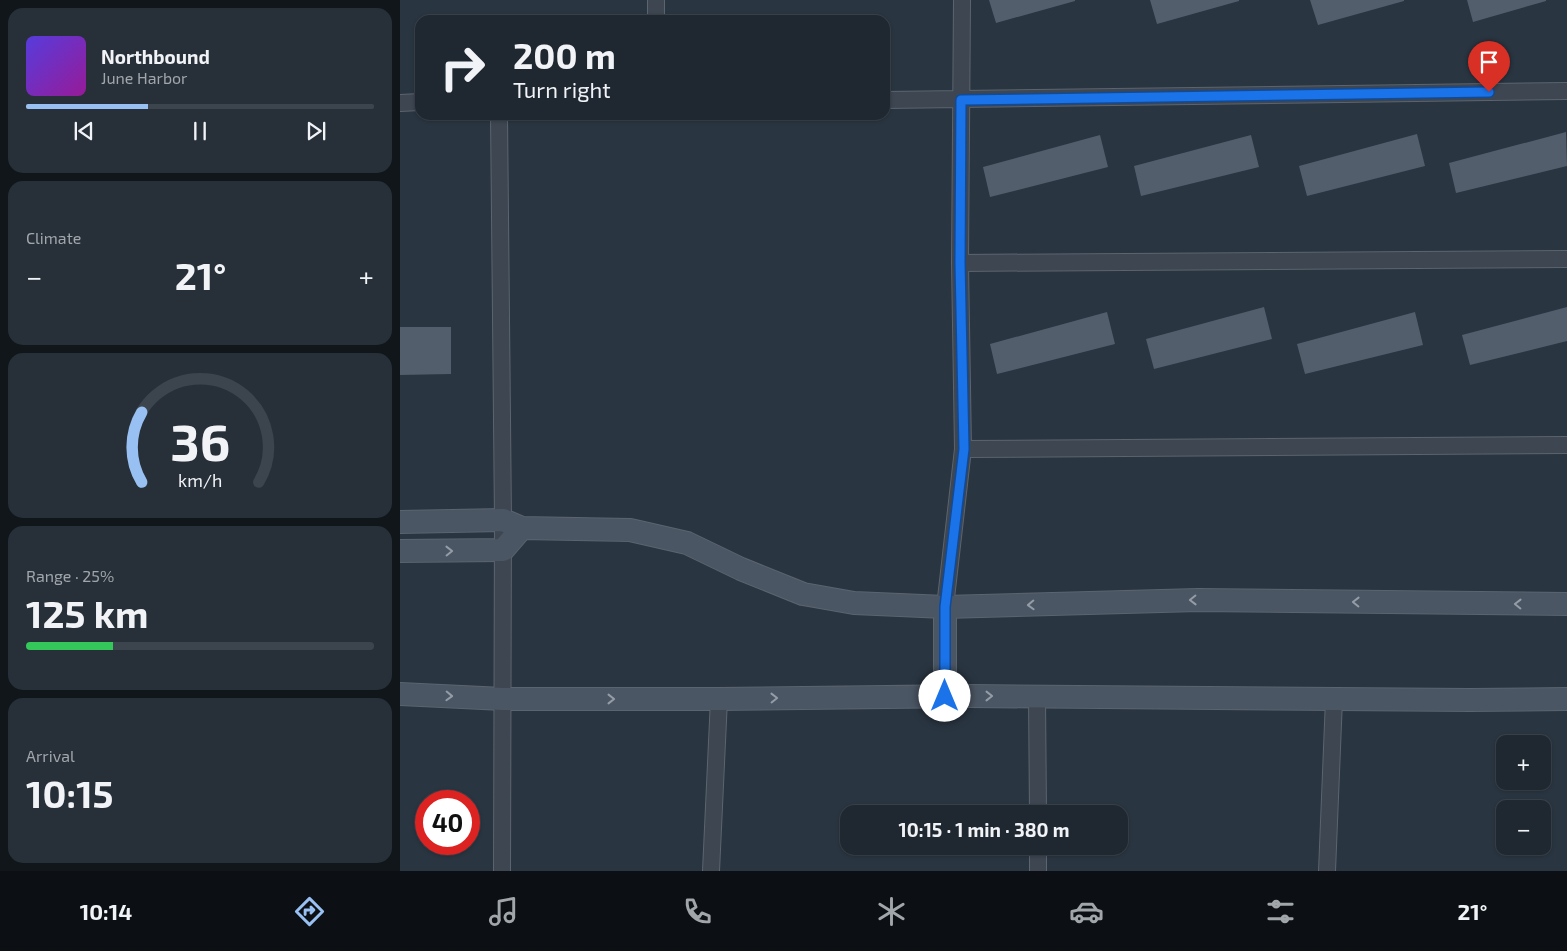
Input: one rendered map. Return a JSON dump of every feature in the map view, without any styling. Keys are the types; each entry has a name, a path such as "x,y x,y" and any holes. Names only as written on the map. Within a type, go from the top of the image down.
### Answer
{"street":[{"path":"656,0 656,15"},
{"path":"945,696 945,607 964,449 960,263 962,0"},
{"path":"890,100 1567,91"},
{"path":"400,103 415,102"},
{"path":"499,120 513,524 503,550 502,871"},
{"path":"960,263 1567,259"},
{"path":"964,449 1567,445"},
{"path":"400,522 513,524 630,530 687,543 741,569 803,594 854,603 945,607 1198,600 1567,604"},
{"path":"400,551 503,550"},
{"path":"400,694 503,699 945,696 1567,699"},
{"path":"1037,697 1038,805"},
{"path":"711,871 719,699"},
{"path":"1327,871 1334,699"},
{"path":"1038,855 1038,871"}],"building":[{"path":"989,0 1075,0 1075,1 996,23"},
{"path":"1150,0 1239,0 1239,1 1157,24"},
{"path":"1310,0 1404,0 1404,1 1318,25"},
{"path":"1467,0 1546,0 1546,1 1473,22"},
{"path":"1566,132 1567,166 1456,193 1449,163"},
{"path":"1417,134 1425,166 1307,196 1299,166"},
{"path":"1100,135 1108,167 990,197 983,167"},
{"path":"1251,135 1259,167 1141,196 1134,166"},
{"path":"1264,307 1272,339 1154,369 1146,339"},
{"path":"1567,307 1567,341 1470,365 1462,335"},
{"path":"1107,312 1115,344 997,374 990,344"},
{"path":"1415,312 1423,345 1305,374 1297,344"},
{"path":"400,327 451,327 451,374 400,375"}],"route":[{"path":"945,696 945,607 964,449 960,263 961,100 1489,92"}]}
